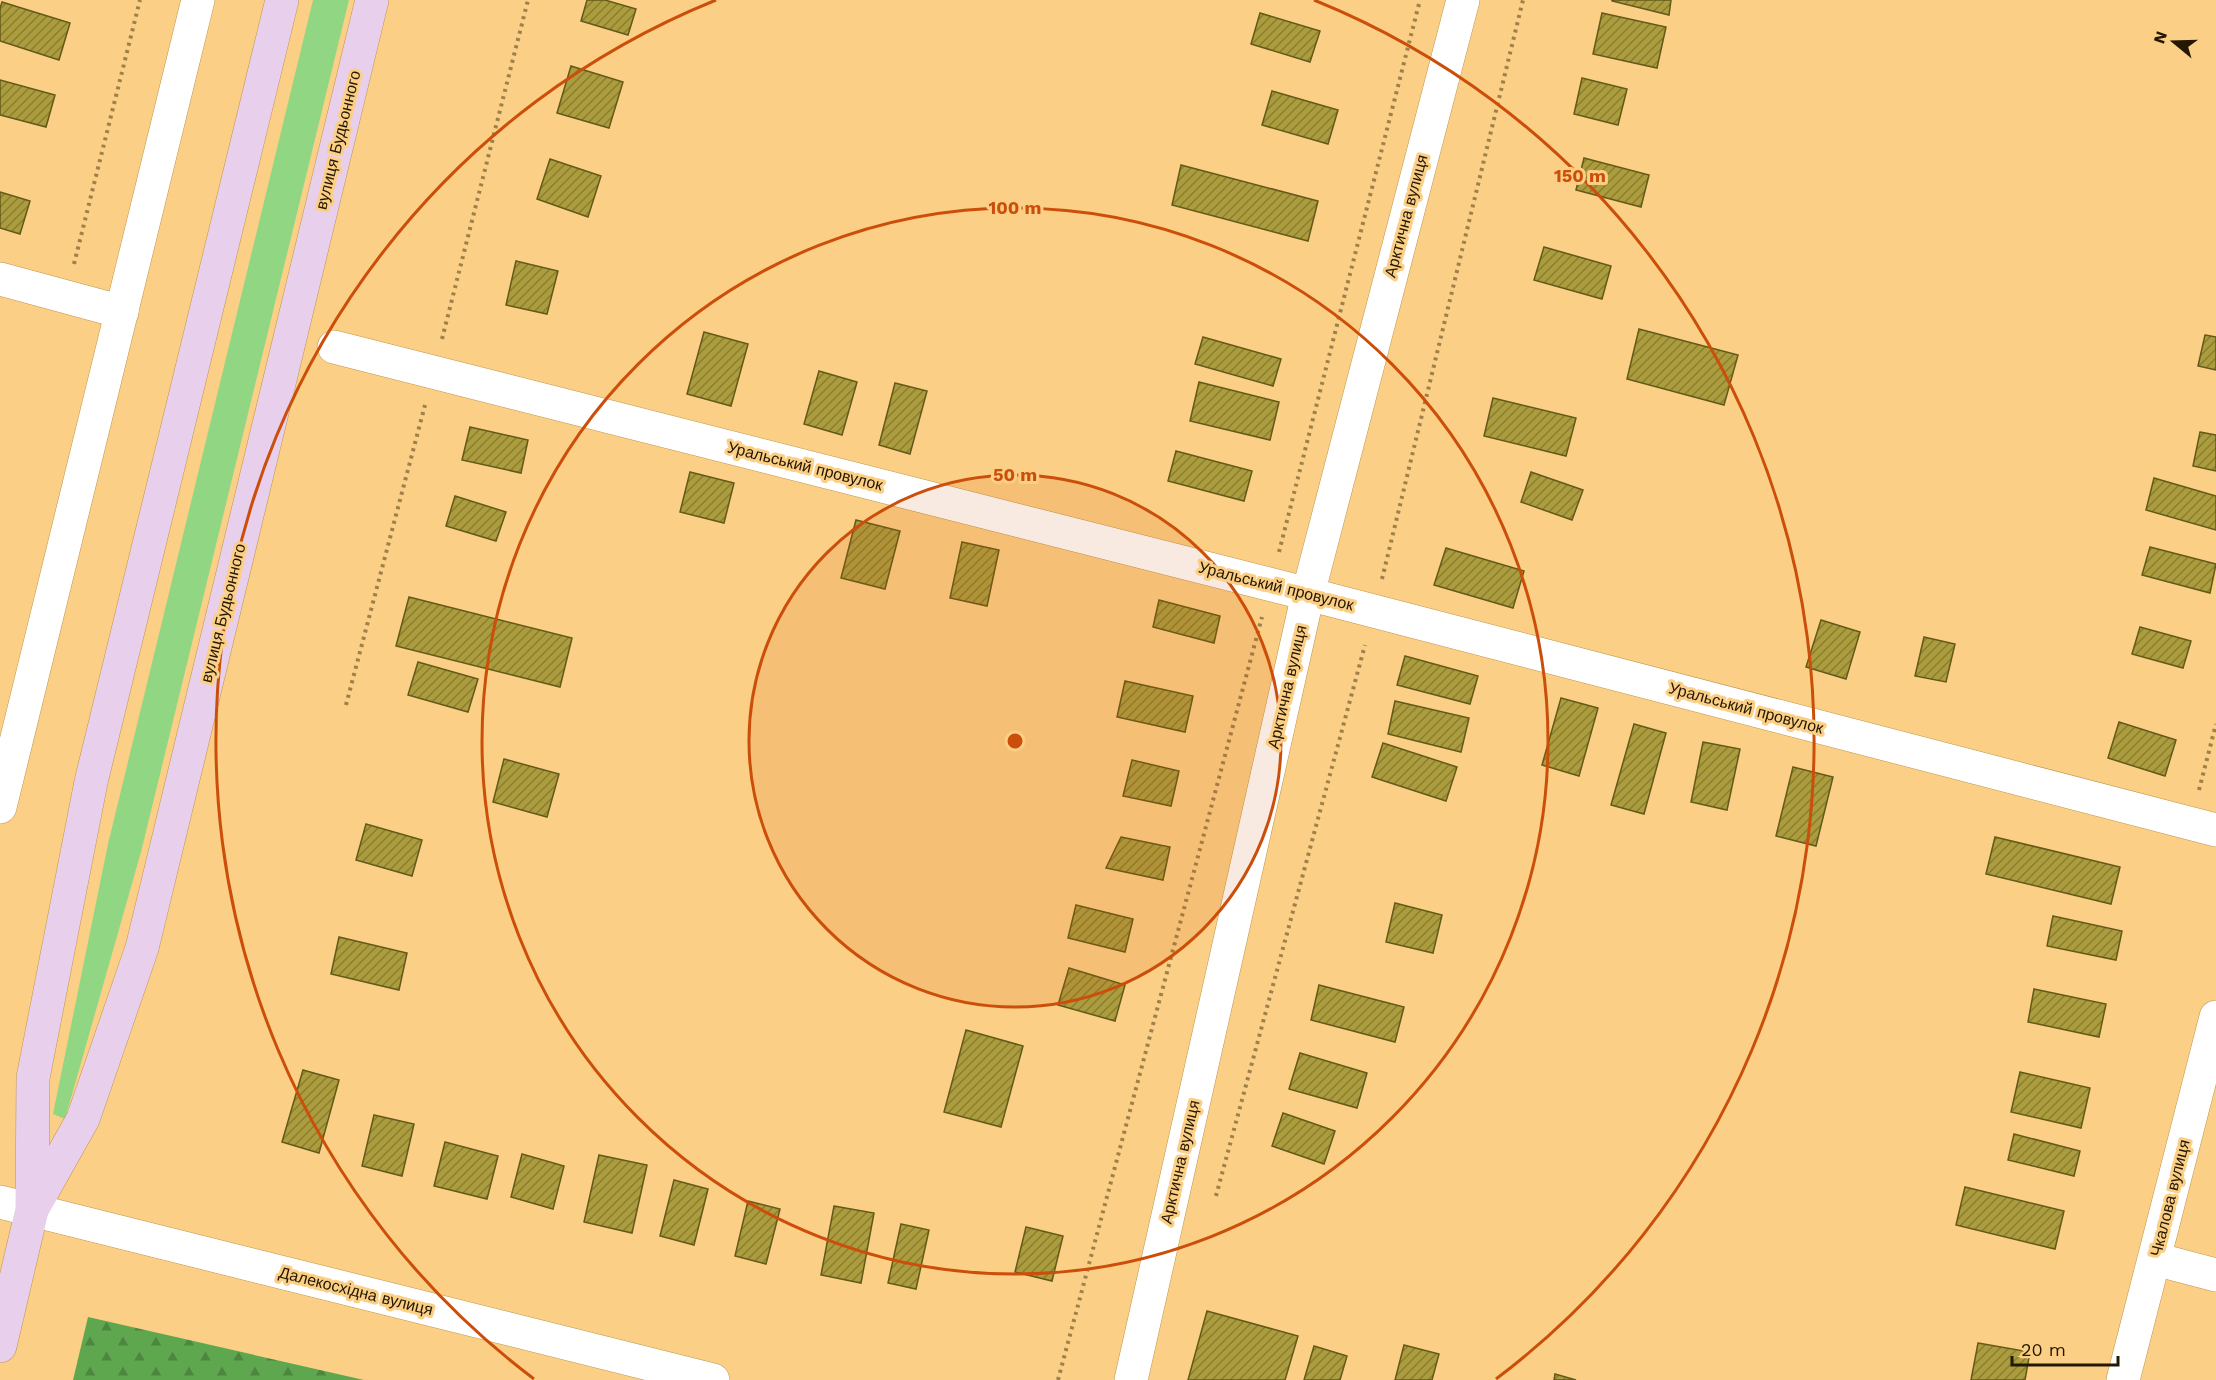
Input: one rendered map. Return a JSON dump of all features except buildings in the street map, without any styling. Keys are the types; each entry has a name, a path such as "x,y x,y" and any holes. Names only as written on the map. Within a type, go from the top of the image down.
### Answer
{"main road":[{"name":"вулиця Будьонного","path":"0,1346 32,1210 33,1078 91,782 282,0"},
{"name":"вулиця Будьонного","path":"32,1210 83,1119 142,948 372,0"}],"street":[{"path":"0,807 198,0"},
{"name":"Арктична вулиця","path":"1131,1380 1308,594 1463,0"},
{"path":"0,279 122,312"},
{"name":"Уральський провулок","path":"334,347 1308,594 2203,826"},
{"name":"Чкалова вулиця","path":"2123,1380 2216,1017"},
{"name":"Далекосхідна вулиця","path":"0,1202 713,1380"},
{"path":"2155,1259 2216,1275"}],"path":[{"path":"65,297 140,0"},
{"path":"346,705 434,372 528,0"},
{"path":"1058,1380 1271,585 1420,0"},
{"path":"1216,1196 1374,612 1523,0"},
{"path":"2203,826 2216,724"}],"green space":[{"path":"313,0 349,0 141,852 65,1119 53,1114 108,844"},
{"path":"88,1317 364,1380 73,1380"}]}
